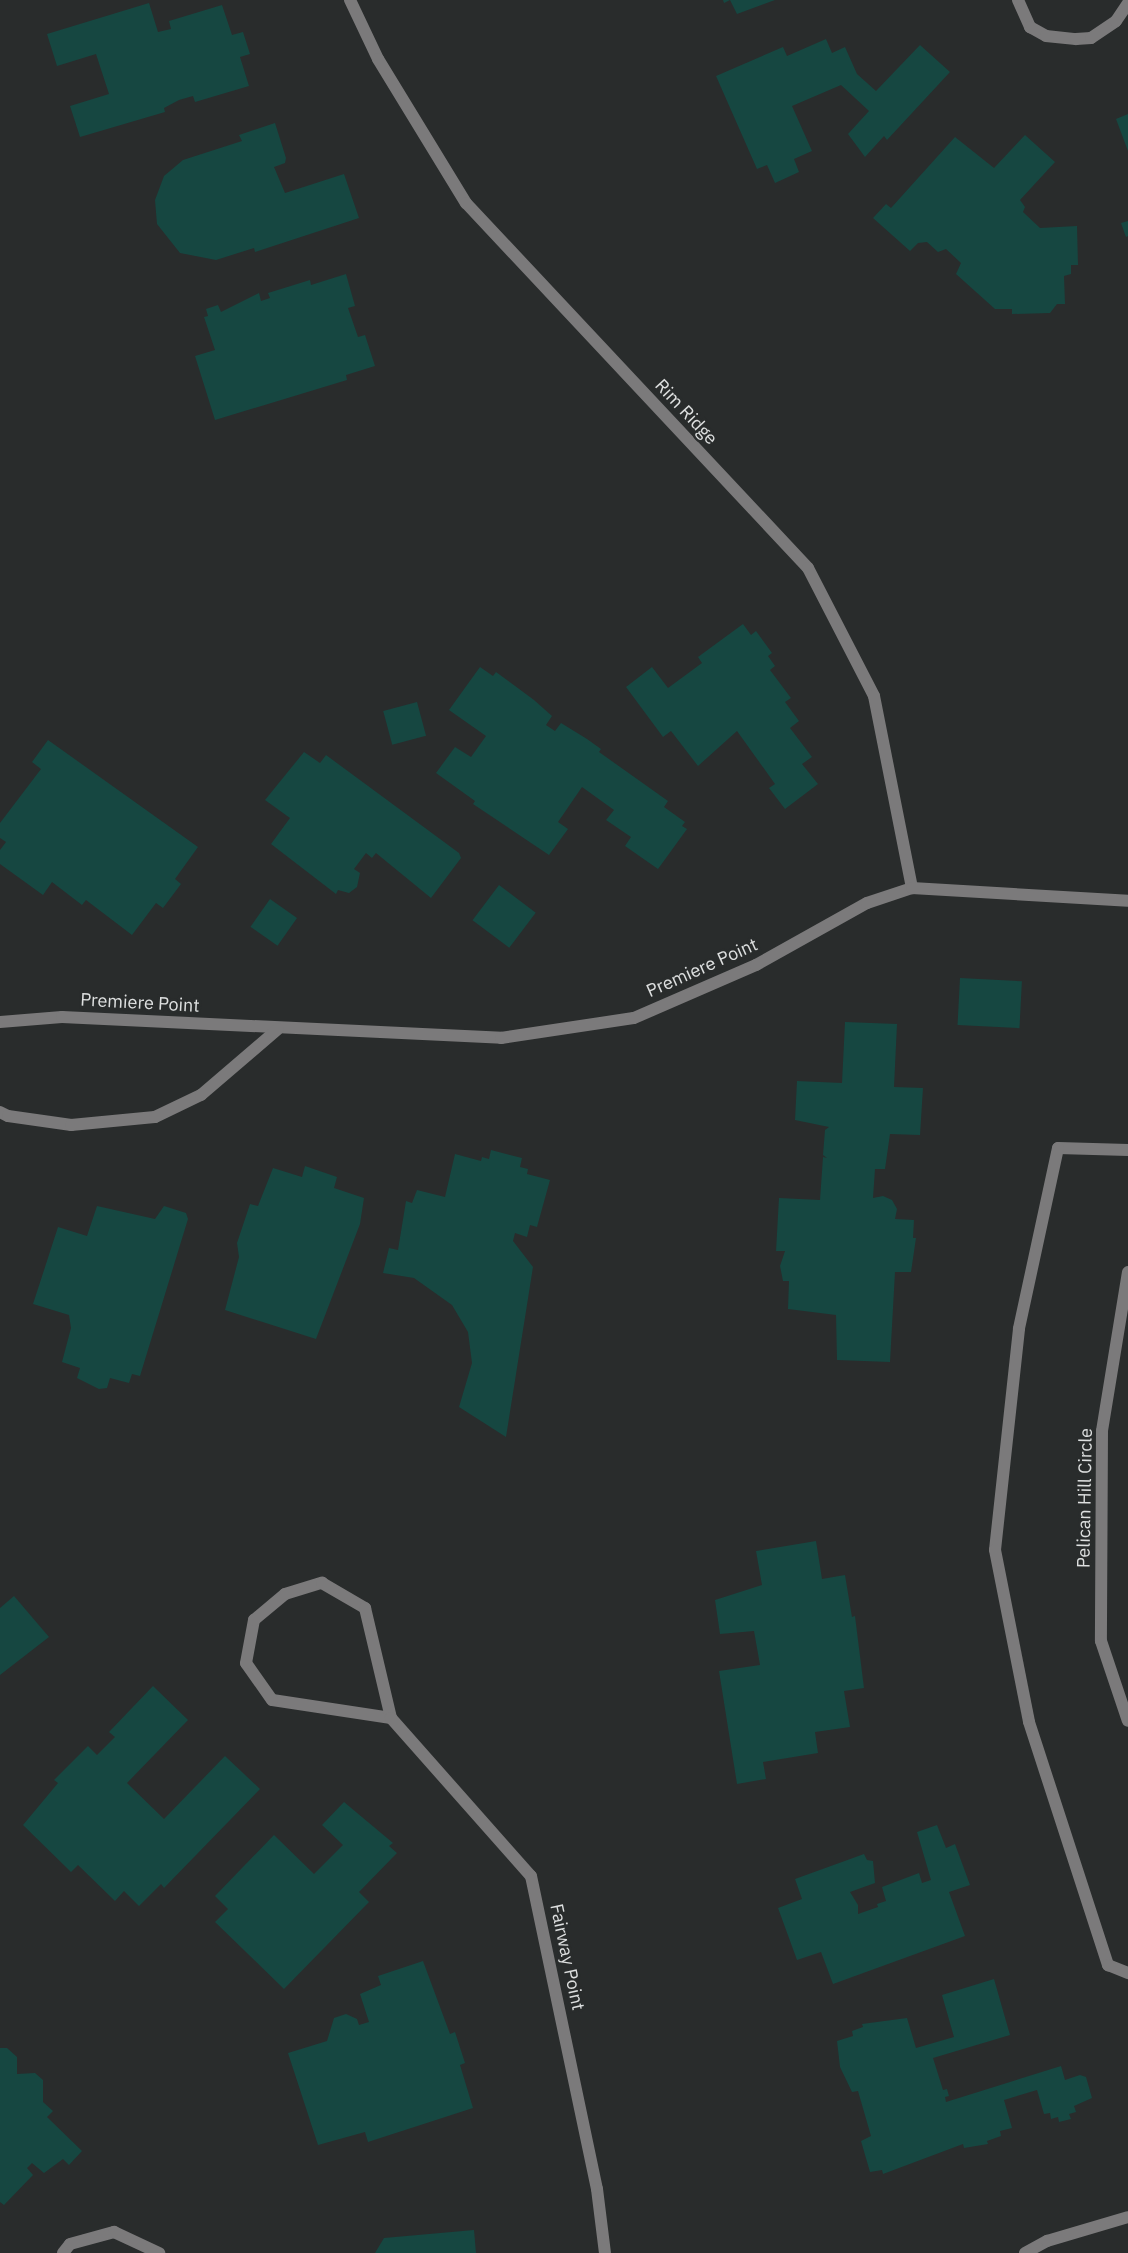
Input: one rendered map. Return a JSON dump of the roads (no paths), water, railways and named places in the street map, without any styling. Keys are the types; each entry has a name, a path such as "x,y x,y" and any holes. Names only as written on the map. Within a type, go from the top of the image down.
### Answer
{"street":[{"name":"Rim Ridge","path":"350,0 378,59 466,203 807,568 874,696 912,888"},
{"path":"1018,0 1030,27 1046,36 1076,39 1091,38 1116,21 1128,3"},
{"name":"Premiere Point","path":"0,1022 62,1017 501,1038 634,1018 756,965 867,903 912,888 1128,901"},
{"path":"0,1112 8,1116 71,1125 155,1117 201,1095 278,1029"},
{"path":"1128,1150 1058,1148 1019,1329 995,1550 1029,1722 1107,1965 1128,1973"},
{"name":"Pelican Hill Circle","path":"1128,1272 1102,1431 1101,1629 1101,1641 1128,1721"},
{"name":"Fairway Point","path":"391,1718 272,1700 246,1663 254,1620 285,1594 322,1583 365,1608 391,1718 531,1876 597,2189 605,2253"},
{"path":"1025,2253 1047,2241 1128,2217"},
{"path":"63,2253 70,2244 114,2232 159,2253"}]}
